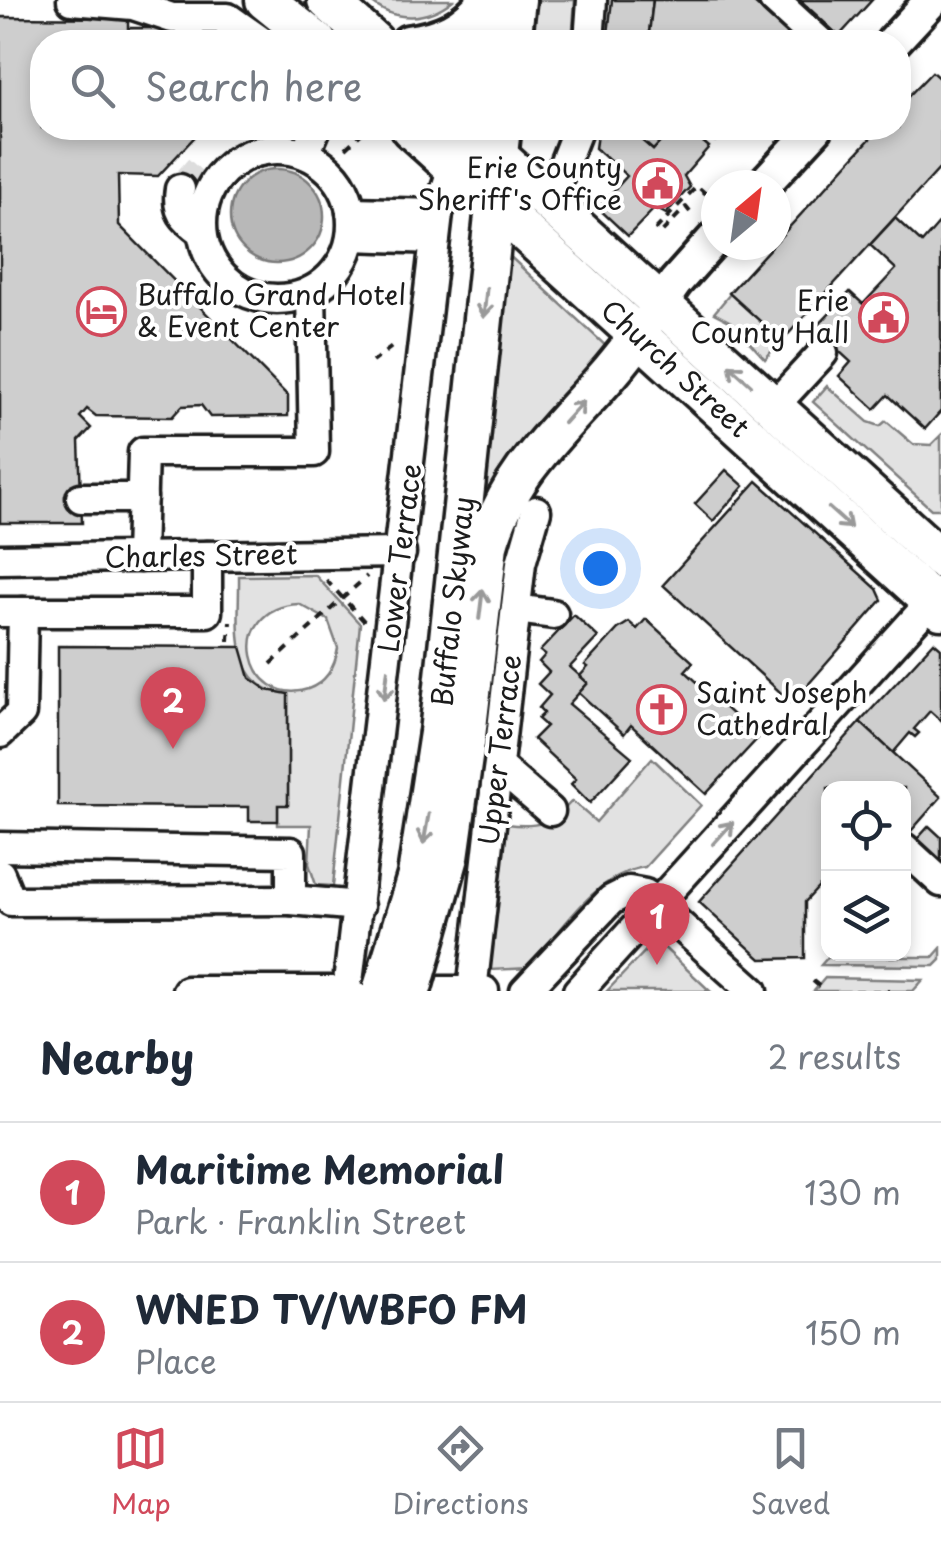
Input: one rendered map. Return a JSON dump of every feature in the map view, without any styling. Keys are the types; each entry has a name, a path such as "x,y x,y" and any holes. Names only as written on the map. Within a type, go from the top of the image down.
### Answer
{"highway":[{"path":"327,0 360,30"},
{"path":"275,2 304,30"},
{"name":"Church Street","path":"423,140 796,478 938,601"},
{"name":"Church Street","path":"503,143 549,202 941,559"},
{"name":"Buffalo Skyway","path":"410,991 448,857 452,734 496,206"},
{"name":"Buffalo Skyway","path":"359,990 418,876 452,734 494,520 516,479 639,335"}],"main road":[{"path":"452,30 485,0"},
{"path":"515,30 519,0"},
{"path":"904,30 932,0"},
{"path":"777,170 805,140"},
{"path":"496,206 503,143"},
{"path":"639,335 701,255"}],"street":[{"path":"72,0 134,5 172,18 228,18 245,30"},
{"path":"489,30 496,0"},
{"path":"589,30 592,0"},
{"path":"774,0 807,30"},
{"path":"305,154 311,140"},
{"name":"Lower Terrace","path":"359,990 359,906 437,227 462,140"},
{"path":"549,202 573,140"},
{"path":"207,159 230,150 280,149 305,154 327,168 343,188 352,224 344,258 330,277 311,291 277,298 242,290 223,276 210,257 202,232 204,206 214,183 232,164 254,152"},
{"path":"180,188 177,204 183,218 202,232"},
{"path":"352,224 437,227"},
{"path":"140,557 143,452 314,452 311,291"},
{"path":"774,406 824,353"},
{"path":"796,478 821,449"},
{"path":"80,498 142,498"},
{"name":"Upper Terrace","path":"472,991 521,563 536,511"},
{"name":"Charles Street","path":"0,559 401,553"},
{"path":"0,733 21,713 11,612 208,612 207,556"},
{"path":"578,991 938,601"},
{"path":"516,609 554,614"},
{"path":"499,766 550,811"},
{"path":"0,847 291,852 291,900"},
{"path":"911,854 941,882"},
{"path":"0,874 11,901 291,900 359,906"},
{"path":"525,991 611,900 629,891 645,894 752,991"},
{"path":"187,991 484,991"}],"path":[{"path":"346,148 354,140"},
{"path":"690,212 686,207 661,234 656,229 678,202 697,186 701,190"},
{"path":"372,362 397,343"},
{"path":"319,573 365,622"},
{"path":"270,664 370,573"},
{"path":"813,981 825,991"},
{"path":"856,991 889,991"}],"shaded area":[{"path":"369,0 453,0 432,12 400,16"},
{"path":"531,0 575,0 573,30 528,30"},
{"path":"277,169 295,173 310,183 320,198 324,216 320,234 310,249 295,259 277,263 259,259 244,249 234,234 230,216 234,198 244,183 259,173"},
{"path":"503,250 607,347 512,457 481,506"},
{"path":"730,294 781,340 765,359 731,322 714,313"},
{"path":"827,386 868,422 880,426 886,421 913,444 931,445 941,435 941,509 931,509 813,402"},
{"path":"315,575 360,624 333,886 316,885 309,864 311,825 278,825 278,805 288,804 288,695 268,690 246,666 239,632 239,576","holes":["299,604 328,620 338,648 332,667 320,682 308,689 287,691 270,685 258,672 252,656 252,638 259,622 275,610"]},
{"path":"652,758 701,805 645,867 610,881 580,906 529,968 490,970 506,824 543,823 572,801 596,822"},
{"path":"656,940 710,991 607,991"},
{"path":"941,948 941,960 935,966 821,965 824,961 911,961 911,957 933,957"},
{"path":"825,978 923,980 913,991 814,991"}],"building":[{"path":"612,0 653,0 649,30 608,30"},
{"path":"653,0 751,0 784,30 649,30"},
{"path":"800,0 872,0 844,30 832,30"},
{"name":"Buffalo Grand Hotel & Event Center","path":"0,17 128,18 128,28 237,28 30,30 30,140 192,140 158,176 118,175 119,225 288,396 288,416 210,417 201,405 182,406 172,417 96,416 87,409 80,417 91,428 79,441 82,523 0,523"},
{"path":"932,72 941,80 941,167 782,341 729,293 759,260 791,260 791,225 869,140 911,140 911,94"},
{"path":"596,140 642,140 653,150 662,140 701,140 709,147 684,176 690,187 666,214 655,208 628,236 598,208 627,176 595,148"},
{"path":"642,140 662,140 653,150"},
{"name":"Erie County Hall","path":"895,218 922,243 941,221 941,411 925,429 888,395 875,409 839,376 851,362 815,329 850,292 863,304 896,269 870,245"},
{"path":"726,470 744,486 713,521 695,504"},
{"path":"757,481 877,589 882,600 792,703 663,585"},
{"path":"574,615 598,637 570,667 588,683 569,704 632,757 590,803 571,784 576,779 533,739 546,726 538,719 544,713 539,708 550,695 538,684 549,672 539,662 545,655 540,651"},
{"name":"Saint Joseph Cathedral","path":"646,619 693,662 685,671 758,738 706,794 631,725 624,734 579,693 588,683 580,676 588,667 585,665 618,629 629,622 637,629"},
{"path":"934,642 941,648 941,721 930,711 914,729 919,733 915,737 910,733 893,753 860,722"},
{"path":"58,646 241,647 250,678 267,690 288,694 288,805 278,805 278,821 249,821 249,807 58,806"},
{"path":"860,722 941,797 911,831 911,781 821,781 821,885 805,902 805,958 761,959 699,902"},
{"path":"929,826 941,837 941,873 911,846"}],"tunnel":[{"path":"180,189 207,159"}],"place":[{"name":"Erie County Sheriff's Office","path":"657,184"},
{"name":"Buffalo Grand Hotel & Event Center","path":"102,311"},
{"name":"Erie County Hall","path":"884,317"},
{"name":"Saint Joseph Cathedral","path":"661,709"},
{"name":"WNED TV/WBFO FM","path":"173,749"},
{"name":"Maritime Memorial","path":"657,965"}]}
